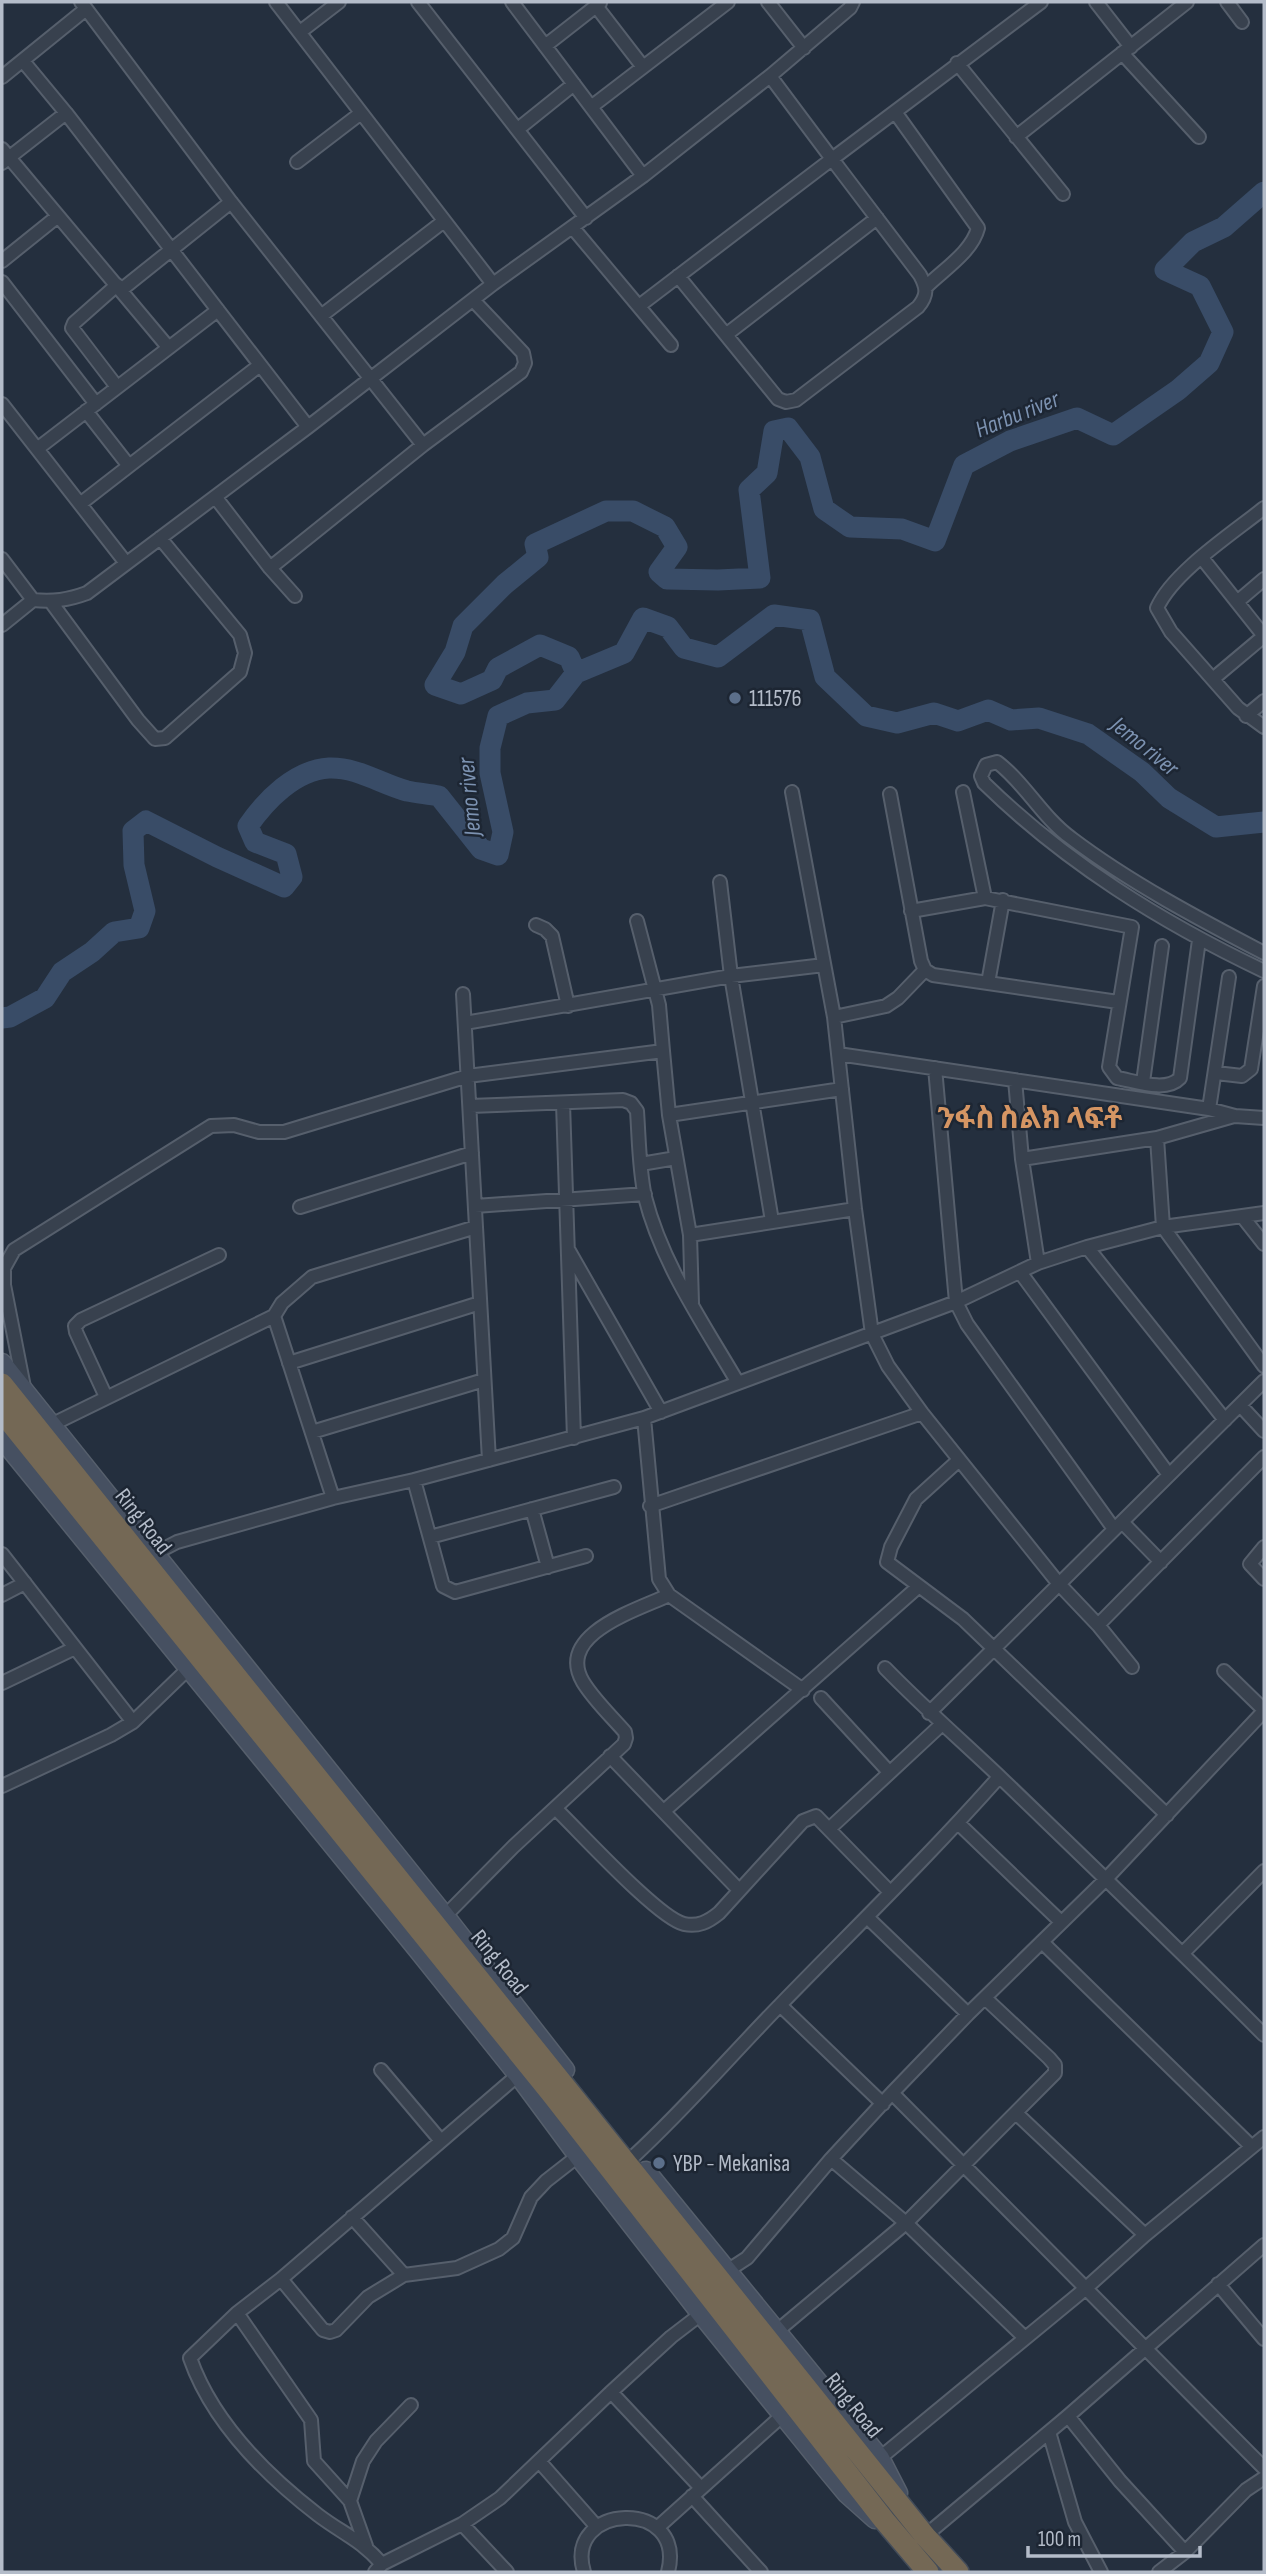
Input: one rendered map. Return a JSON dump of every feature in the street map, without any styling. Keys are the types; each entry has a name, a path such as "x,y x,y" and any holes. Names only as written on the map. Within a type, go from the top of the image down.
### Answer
{"highway":[{"name":"Ring Road","path":"2,1384 136,1567 928,2572"},
{"name":"Ring Road","path":"2,1412 136,1567 925,2536 958,2572"}],"street":[{"path":"276,2 493,284"},
{"path":"300,32 339,2"},
{"path":"418,2 586,218"},
{"path":"512,2 643,176"},
{"path":"591,107 728,2"},
{"path":"768,2 804,48"},
{"path":"2,625 33,600 68,600 87,593 216,498 493,284 643,176 804,48 850,8 853,2"},
{"path":"639,306 1041,2"},
{"path":"1096,2 1127,50 1199,137"},
{"path":"1016,137 1187,2"},
{"path":"1227,2 1242,22"},
{"path":"545,46 599,4 643,67"},
{"path":"2,77 83,6 230,202 423,445"},
{"path":"23,61 308,427"},
{"path":"957,64 1063,194"},
{"path":"678,276 778,399 786,402 796,400 918,307 926,297 926,287 920,275 769,76"},
{"path":"518,129 574,84"},
{"path":"895,112 978,228 976,237 968,247 926,287"},
{"path":"66,113 4,157 58,216 168,347"},
{"path":"297,162 360,113"},
{"path":"117,387 72,328 74,323 172,250 230,202"},
{"path":"2,261 58,216"},
{"path":"727,334 877,218"},
{"path":"321,316 444,221"},
{"path":"573,228 671,345"},
{"path":"2,282 91,407 129,466"},
{"path":"270,568 423,445 521,372 525,363 523,353 473,300"},
{"path":"37,449 218,310"},
{"path":"80,505 260,365"},
{"path":"2,404 126,563"},
{"path":"216,498 295,596"},
{"path":"1264,508 1170,587 1157,608 1171,632 1246,716 1264,727"},
{"path":"51,602 138,720 155,739 165,738 240,672 245,653 240,635 160,538"},
{"path":"1202,558 1264,636 1214,678"},
{"path":"2,559 33,600"},
{"path":"1237,602 1264,579"},
{"path":"1246,716 1264,701"},
{"path":"1264,953 1204,922 1070,838 1038,808 1010,771 997,762 986,765 981,776 984,783 1022,821 1061,852 1140,906 1199,940 1264,971"},
{"path":"792,792 834,1017 872,1334 888,1366 922,1413 1059,1584 1098,1625 1132,1667"},
{"path":"963,792 985,898"},
{"path":"890,794 911,911 925,970 933,975 1118,1002"},
{"path":"720,882 731,976 772,1221"},
{"path":"911,911 985,898 1132,927 1118,1002 1110,1068 1116,1078 1166,1086 1180,1078 1199,940"},
{"path":"988,983 1003,900"},
{"path":"637,921 661,1021 669,1115 690,1235 692,1303"},
{"path":"536,925 552,936 568,1006"},
{"path":"1143,1082 1162,946"},
{"path":"465,1023 731,976 824,965"},
{"path":"834,1017 886,1006 898,999 925,970"},
{"path":"1209,1109 1229,977"},
{"path":"1216,1073 1242,1076 1251,1069 1264,986"},
{"path":"463,994 489,1460"},
{"path":"25,1390 4,1285 4,1268 14,1250 211,1126 234,1125 259,1132 284,1132 468,1076 663,1051"},
{"path":"838,1054 1209,1109 1235,1116 1264,1118"},
{"path":"934,1068 956,1302 967,1324 1118,1525 1161,1562"},
{"path":"1015,1080 1022,1159 1038,1263"},
{"path":"669,1115 842,1089"},
{"path":"470,1106 623,1100 631,1103 637,1111 645,1195 654,1227 671,1267 738,1383"},
{"path":"564,1103 574,1438"},
{"path":"1022,1159 1157,1138 1235,1116"},
{"path":"1157,1138 1163,1227 1264,1366"},
{"path":"300,1207 472,1153"},
{"path":"641,1164 676,1158"},
{"path":"475,1206 645,1195"},
{"path":"690,1235 855,1209"},
{"path":"136,1567 177,1542 333,1498 414,1480 644,1418 956,1302 1038,1263 1087,1247 1163,1227 1264,1213"},
{"path":"1242,1216 1264,1244"},
{"path":"51,1425 274,1316 282,1303 312,1277 476,1227"},
{"path":"1087,1247 1225,1420"},
{"path":"568,1249 661,1412"},
{"path":"106,1397 75,1326 80,1320 219,1255"},
{"path":"1020,1272 1169,1475"},
{"path":"289,1363 480,1303"},
{"path":"274,1316 333,1498"},
{"path":"2,1363 51,1425 136,1567 189,1668 518,2075 578,2157 701,2314 847,2494 900,2539"},
{"path":"312,1432 484,1380"},
{"path":"929,1713 1264,1381"},
{"path":"1240,1405 1264,1431"},
{"path":"650,1506 922,1413"},
{"path":"644,1418 650,1506 659,1579 669,1595 803,1690"},
{"path":"2,1440 136,1567 444,1916 634,2157 880,2458 911,2518"},
{"path":"1098,1625 1264,1457"},
{"path":"959,1460 916,1499 887,1558 891,1567 963,1619 1167,1815"},
{"path":"414,1480 443,1586 449,1591 455,1592 586,1556"},
{"path":"430,1537 614,1487"},
{"path":"532,1509 548,1567"},
{"path":"1264,1547 1250,1564 1264,1579"},
{"path":"2,1554 133,1722"},
{"path":"2,1595 24,1583"},
{"path":"664,1811 918,1587"},
{"path":"444,1916 624,1744 625,1732 584,1682 577,1668 577,1658 587,1639 597,1630 669,1595"},
{"path":"2,1683 75,1648"},
{"path":"2,1786 133,1722 189,1668"},
{"path":"885,1668 941,1725 1183,1953 1264,2035"},
{"path":"727,2271 747,2258 831,2159 892,2093 1060,1921 1105,1880 1264,1711 1223,1671"},
{"path":"821,1698 889,1772"},
{"path":"829,1829 941,1725"},
{"path":"610,1756 739,1890"},
{"path":"634,2157 666,2127 999,1777"},
{"path":"555,1808 662,1912 674,1920 698,1925 709,1921 803,1821 816,1816 890,1892"},
{"path":"958,1823 1060,1921"},
{"path":"1183,1953 1264,1871"},
{"path":"867,1917 968,2014"},
{"path":"1042,1942 1252,2147"},
{"path":"776,2332 905,2223 1055,2073 1055,2066 985,1998"},
{"path":"780,2005 883,2104"},
{"path":"381,2070 441,2141"},
{"path":"366,2546 321,2517 278,2479 236,2436 201,2385 190,2358 237,2313 281,2279 518,2075"},
{"path":"892,2093 1264,2468"},
{"path":"1016,2113 1145,2235"},
{"path":"880,2458 1086,2289 1145,2235 1264,2137"},
{"path":"281,2279 323,2330 336,2330 368,2297 404,2275 457,2268 499,2249 513,2238 531,2197 546,2181 578,2157"},
{"path":"831,2159 905,2223 1025,2338"},
{"path":"352,2217 404,2275"},
{"path":"925,2536 1264,2245"},
{"path":"1218,2284 1264,2339"},
{"path":"237,2313 311,2420 314,2461 349,2501 376,2570 462,2524 500,2498 671,2337 701,2314"},
{"path":"611,2392 761,2572"},
{"path":"349,2501 363,2461 376,2441 411,2405"},
{"path":"657,2528 784,2414"},
{"path":"1068,2416 1120,2481 1185,2553"},
{"path":"1049,2432 1075,2522 1101,2572"},
{"path":"539,2461 597,2527"},
{"path":"1159,2572 1185,2553 1246,2490 1264,2478"},
{"path":"584,2572 583,2552 588,2538 597,2527 622,2516 636,2517 657,2528 670,2555 668,2572"},
{"path":"462,2524 507,2572"}],"waterway":[{"name":"Harbu river","path":"576,673 569,657 540,645 498,668 492,680 461,694 435,685 455,652 463,626 505,584 538,557 535,544 606,511 633,511 665,527 677,547 659,572 667,579 760,578 749,490 767,473 774,431 788,428 810,457 824,509 850,527 902,529 935,541 964,465 1010,441 1077,418 1113,435 1178,390 1209,363 1223,332 1200,286 1165,270 1193,242 1224,227 1264,192"},
{"name":"Jemo river","path":"2,1018 10,1017 45,998 62,972 92,952 114,932 139,928 145,911 134,865 133,831 146,821 284,887 292,877 286,854 255,842 248,826 263,806 293,780 316,770 339,768 407,791 439,796 481,849 498,855 503,832 490,773 490,748 498,716 527,703 555,700 576,673 624,653 643,618 668,627 684,648 718,657 774,615 810,620 825,677 866,716 897,723 934,713 958,721 988,710 1011,720 1039,718 1088,734 1142,772 1169,798 1216,827 1264,822"}],"place":[{"name":"111576","path":"735,698"},
{"name":"YBP - Mekanisa","path":"659,2163"}],"district":[{"name":"ንፋስ ስልክ ላፍቶ","path":"1030,1118"}]}
